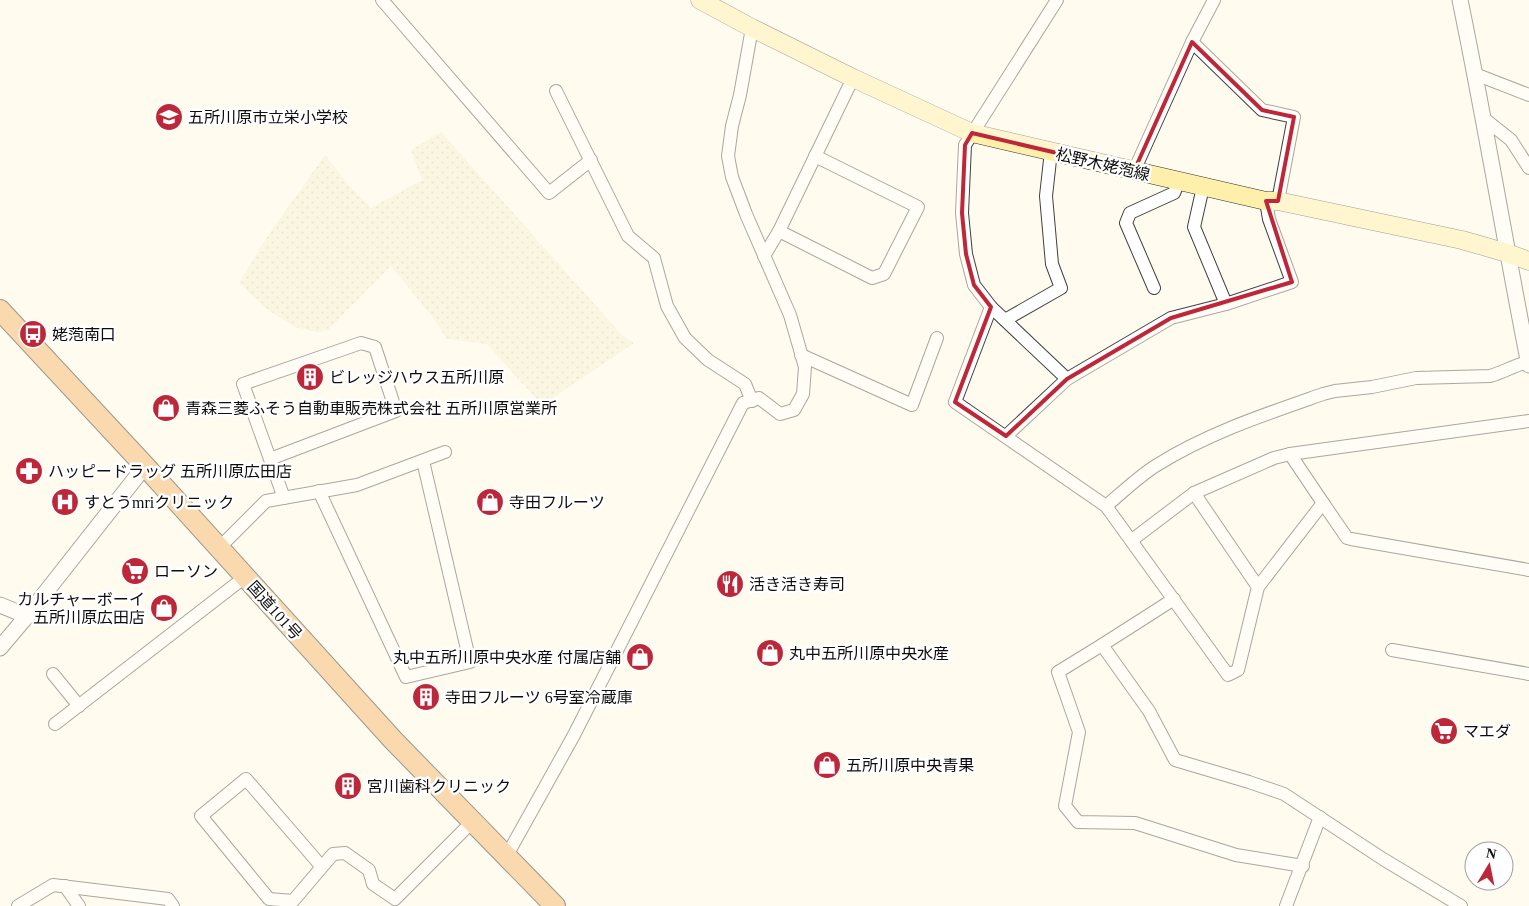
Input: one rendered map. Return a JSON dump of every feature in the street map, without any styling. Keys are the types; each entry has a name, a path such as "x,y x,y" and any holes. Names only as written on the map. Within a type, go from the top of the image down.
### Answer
{"highway":[{"name":"国道101号","path":"0,310 145,466 392,740 555,906"}],"main road":[{"name":"松野木姥萢線","path":"700,0 719,5 752,28 853,78 972,132 1203,187 1410,228 1507,252 1529,261"}],"street":[{"path":"382,0 549,193 591,160"},
{"path":"1057,0 965,145 962,213 966,254 974,285 991,307 1067,379"},
{"path":"1134,171 1192,42 1214,0"},
{"path":"1106,506 1155,466 1180,451 1235,426 1323,394 1416,378 1490,376 1501,373 1528,357 1460,0"},
{"path":"506,857 574,735 743,403 759,398 780,414 794,410 803,394 805,367 790,315 732,177 728,156 732,126 740,95 752,28"},
{"path":"1006,436 1067,379 1171,318 1226,304 1292,282 1269,219 1294,117 1262,110 1192,42"},
{"path":"1475,74 1529,95"},
{"path":"764,256 779,231 853,78"},
{"path":"556,91 628,236 654,258 667,306 685,338 708,360 745,384 752,401"},
{"path":"1482,117 1511,140 1529,168"},
{"path":"1005,320 1062,288 1052,264 1046,196 1051,151"},
{"path":"779,231 872,278 884,274 918,207 815,156"},
{"path":"1154,288 1126,223 1130,212 1174,193 1179,181"},
{"path":"1203,187 1194,227 1226,304"},
{"path":"991,307 955,402 1106,506 1228,675 1238,670 1258,587 1323,503"},
{"path":"801,355 912,405 937,338"},
{"path":"270,458 396,411 375,347 361,343 243,384 284,498"},
{"path":"1132,540 1194,493 1274,458 1290,454 1529,421"},
{"path":"219,548 266,501 357,485 446,452"},
{"path":"1290,454 1347,538 1529,570"},
{"path":"319,491 406,677 470,662 422,461"},
{"path":"0,648 145,466"},
{"path":"1194,493 1258,587"},
{"path":"55,724 246,577"},
{"path":"1174,598 1058,672 1079,732 1065,806 1078,822 1135,823 1236,855 1303,866"},
{"path":"0,605 27,616"},
{"path":"1102,645 1150,711 1175,760 1284,794 1453,904"},
{"path":"1392,650 1529,674"},
{"path":"53,674 79,706"},
{"path":"322,867 246,780 201,816 269,899 293,901 322,867 333,854 345,853 369,870 373,884 395,899 472,822"},
{"path":"1286,906 1303,866 1320,817"},
{"path":"18,906 53,884 168,899 173,906"},
{"path":"65,886 80,906"}],"highlighted area":[{"path":"1192,42 1262,110 1294,117 1278,201 1266,201 1292,282 1171,318 1067,379 1006,436 955,402 991,307 974,285 966,254 962,213 965,145 972,133 1134,171"}],"shaded area":[{"path":"441,132 623,336 634,343 542,405 487,344 447,339 431,315 391,266 328,330 318,332 295,327 268,310 239,283 265,240 325,155 350,187 371,208 422,180 411,150"}],"place":[{"name":"五所川原市立栄小学校","path":"169,117"},
{"name":"姥萢南口","path":"33,334"},
{"name":"ビレッジハウス五所川原","path":"310,377"},
{"name":"青森三菱ふそう自動車販売株式会社 五所川原営業所","path":"166,408"},
{"name":"ハッピードラッグ 五所川原広田店","path":"29,471"},
{"name":"すとうmriクリニック","path":"65,502"},
{"name":"寺田フルーツ","path":"490,502"},
{"name":"ローソン","path":"135,571"},
{"name":"活き活き寿司","path":"730,584"},
{"name":"カルチャーボーイ 五所川原広田店","path":"164,608"},
{"name":"丸中五所川原中央水産","path":"770,653"},
{"name":"丸中五所川原中央水産 付属店舗","path":"640,657"},
{"name":"寺田フルーツ 6号室冷蔵庫","path":"426,697"},
{"name":"マエダ","path":"1444,731"},
{"name":"五所川原中央青果","path":"827,765"},
{"name":"宮川歯科クリニック","path":"348,786"}]}
